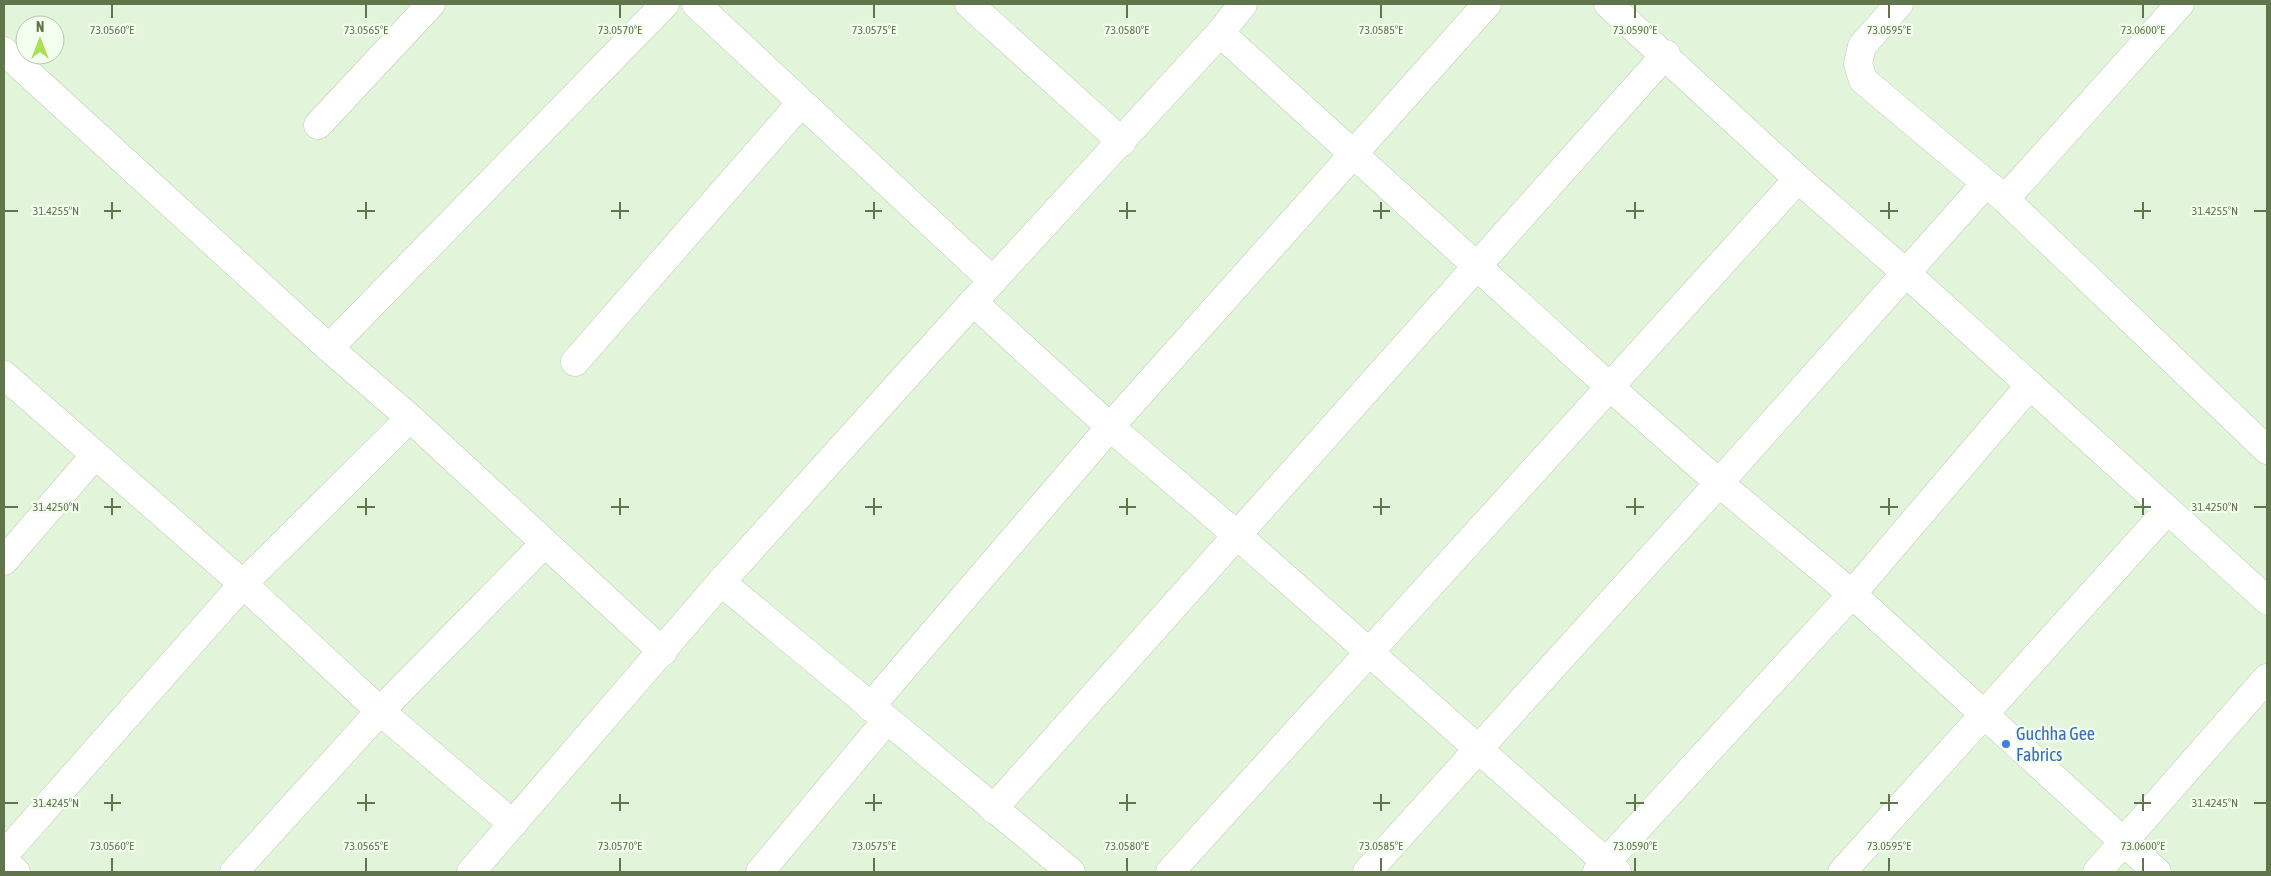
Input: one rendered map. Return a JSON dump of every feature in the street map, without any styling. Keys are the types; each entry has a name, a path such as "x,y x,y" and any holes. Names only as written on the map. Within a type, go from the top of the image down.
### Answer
{"street":[{"path":"318,125 431,4"},
{"path":"329,348 666,4"},
{"path":"696,4 994,281"},
{"path":"969,4 1122,142"},
{"path":"775,867 878,714 1110,427 1487,4"},
{"path":"1608,4 1666,54 1798,179 1906,273 2267,600"},
{"path":"1899,4 1862,46 1858,64 1862,80 1996,191 2267,450"},
{"path":"1367,872 1719,484 1906,273 1996,191 2180,4"},
{"path":"471,872 663,652 721,582 973,302 1122,142 1220,33 1239,5"},
{"path":"1220,33 1719,484 1852,594 2157,872"},
{"path":"4,51 329,348 410,418 544,544 663,652"},
{"path":"993,809 1236,534 1666,54"},
{"path":"575,362 801,103"},
{"path":"1170,872 1369,651 1611,388 1798,179"},
{"path":"973,302 1110,427 1369,651 1607,869 1852,594 2030,385"},
{"path":"4,375 243,584 380,711 513,824"},
{"path":"4,855 243,584 410,418"},
{"path":"4,561 95,455"},
{"path":"1842,872 1982,714 2167,511"},
{"path":"234,872 380,711 544,544"},
{"path":"721,582 1071,872"},
{"path":"2097,872 2267,678"},
{"path":"4,862 16,872"}],"shaded area":[{"path":"4,4 2267,4 2267,872 4,872"}],"place":[{"name":"Guchha Gee Fabrics","path":"2006,744"}]}
